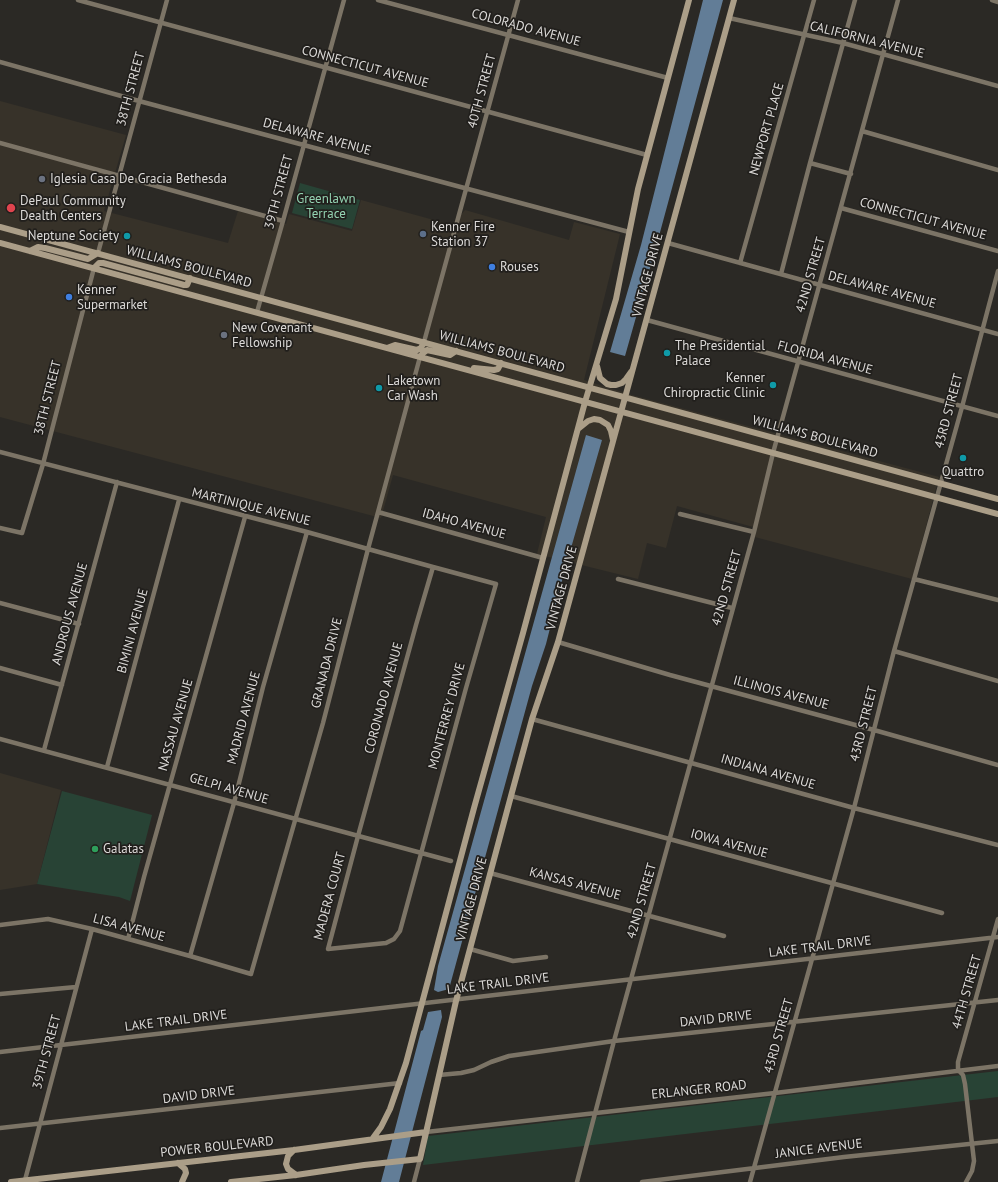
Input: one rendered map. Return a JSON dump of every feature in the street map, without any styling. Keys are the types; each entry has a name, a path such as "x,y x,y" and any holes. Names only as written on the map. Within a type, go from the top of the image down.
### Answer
{"street":[{"name":"CONNECTICUT AVENUE","path":"78,0 647,155"},
{"name":"38TH STREET","path":"98,253 166,0"},
{"name":"39TH STREET","path":"257,312 344,0"},
{"name":"COLORADO AVENUE","path":"378,0 668,78"},
{"name":"40TH STREET","path":"424,342 518,0"},
{"name":"VINTAGE DRIVE","path":"373,1138 382,1127 400,1083 422,1004 589,387 616,299 629,232 647,155 688,0"},
{"name":"VINTAGE DRIVE","path":"414,1182 456,1000 490,872 532,719 558,642 734,0"},
{"name":"NEWPORT PLACE","path":"740,263 814,0"},
{"path":"781,274 855,0"},
{"name":"42ND STREET","path":"577,1182 711,685 754,532 777,438 842,208 898,0"},
{"path":"992,0 998,2"},
{"name":"CALIFORNIA AVENUE","path":"729,18 843,43 998,86"},
{"name":"DELAWARE AVENUE","path":"0,62 139,101 629,232"},
{"path":"862,131 998,170"},
{"path":"0,143 283,221"},
{"path":"810,163 851,174"},
{"name":"CONNECTICUT AVENUE","path":"842,208 998,250"},
{"name":"WILLIAMS BOULEVARD","path":"0,227 998,499"},
{"name":"WILLIAMS BOULEVARD","path":"0,242 998,514"},
{"name":"DELAWARE AVENUE","path":"668,243 998,334"},
{"path":"30,251 38,247 88,259 98,253"},
{"path":"94,268 99,263 103,263 184,285 187,285 190,278"},
{"name":"38TH STREET","path":"0,528 22,533 43,464 94,268"},
{"name":"43RD STREET","path":"750,1182 854,808 894,651 998,271"},
{"name":"FLORIDA AVENUE","path":"647,320 998,416"},
{"path":"386,348 395,345 417,350 424,342"},
{"path":"420,357 427,350 450,355 456,351"},
{"name":"GRANADA DRIVE","path":"250,974 323,723 420,357"},
{"path":"454,366 494,370 498,369 502,363"},
{"path":"596,363 600,378 607,384 611,385 622,383 634,368"},
{"path":"578,429 588,421 594,419 600,420 608,425 613,442"},
{"name":"MARTINIQUE AVENUE","path":"0,452 307,532 496,584"},
{"name":"ANDROUS AVENUE","path":"44,750 117,482"},
{"name":"BIMINI AVENUE","path":"107,767 180,500"},
{"name":"IDAHO AVENUE","path":"378,512 543,558"},
{"path":"680,514 754,532"},
{"name":"NASSAU AVENUE","path":"128,939 245,517"},
{"name":"MADRID AVENUE","path":"190,956 234,803 263,687 307,532"},
{"name":"CORONADO AVENUE","path":"358,836 433,567"},
{"path":"618,579 732,608"},
{"path":"914,579 998,600"},
{"name":"MONTERREY DRIVE","path":"422,853 466,688 496,584"},
{"path":"0,603 79,624"},
{"name":"ILLINOIS AVENUE","path":"558,642 670,675 711,685 998,765"},
{"path":"894,651 998,681"},
{"path":"0,668 62,685"},
{"name":"INDIANA AVENUE","path":"532,719 854,808 998,846"},
{"name":"GELPI AVENUE","path":"0,739 451,861"},
{"name":"IOWA AVENUE","path":"511,796 942,912"},
{"name":"MADERA COURT","path":"358,836 328,949 386,943 394,939 400,931 422,853"},
{"name":"KANSAS AVENUE","path":"490,872 724,936"},
{"name":"LISA AVENUE","path":"0,925 48,919 92,929 250,974"},
{"name":"44TH STREET","path":"958,1070 958,1062 996,937 998,919"},
{"name":"39TH STREET","path":"25,1180 92,929"},
{"name":"LAKE TRAIL DRIVE","path":"0,1052 996,937"},
{"path":"470,949 513,961 546,957"},
{"path":"0,994 76,987"},
{"name":"DAVID DRIVE","path":"439,1075 461,1074 509,1056 614,1042 998,1000"},
{"name":"ERLANGER ROAD","path":"426,1132 775,1093 998,1066"},
{"path":"958,1070 963,1075 974,1165 966,1182"},
{"name":"DAVID DRIVE","path":"0,1128 400,1083"},
{"name":"POWER BOULEVARD","path":"11,1182 294,1150 373,1138 426,1132"},
{"name":"JANICE AVENUE","path":"642,1182 844,1157 998,1141"},
{"path":"294,1150 288,1156 286,1164 288,1169 296,1175"},
{"path":"231,1182 420,1159"},
{"path":"178,1163 185,1169 186,1172 182,1182"}],"shaded area":[{"path":"0,101 126,135 104,211 228,243 238,211 286,224 289,214 352,231 361,200 452,225 465,210 569,240 574,222 620,234 584,380 632,395 939,477 912,579 755,537 757,528 677,506 666,548 647,543 638,579 537,554 546,517 393,475 381,518 0,417"},
{"path":"0,773 61,790 37,884 0,890"}],"green space":[{"name":"Greenlawn Terrace","path":"300,183 360,200 352,229 292,213"},
{"name":"Galatas","path":"62,791 152,815 130,901 119,897 37,884"},
{"path":"998,1071 998,1097 423,1165 428,1136"}],"water":[{"path":"703,0 723,0 625,356 610,352 641,245"},
{"path":"586,435 602,440 565,569 546,644 532,686 449,989 438,992 434,990 438,966"},
{"path":"441,1010 442,1017 399,1182 381,1182 421,1031 423,1030 428,1012"}],"place":[{"name":"Iglesia Casa De Gracia Bethesda","path":"42,179"},
{"name":"DePaul Community Dealth Centers","path":"11,208"},
{"name":"Kenner Fire Station 37","path":"423,234"},
{"name":"Neptune Society","path":"127,236"},
{"name":"Rouses","path":"492,267"},
{"name":"Kenner Supermarket","path":"69,297"},
{"name":"New Covenant Fellowship","path":"224,335"},
{"name":"The Presidential Palace","path":"667,353"},
{"name":"Kenner Chiropractic Clinic","path":"773,385"},
{"name":"Laketown Car Wash","path":"379,388"},
{"name":"Quattro","path":"963,458"},
{"name":"Galatas","path":"95,849"}]}
